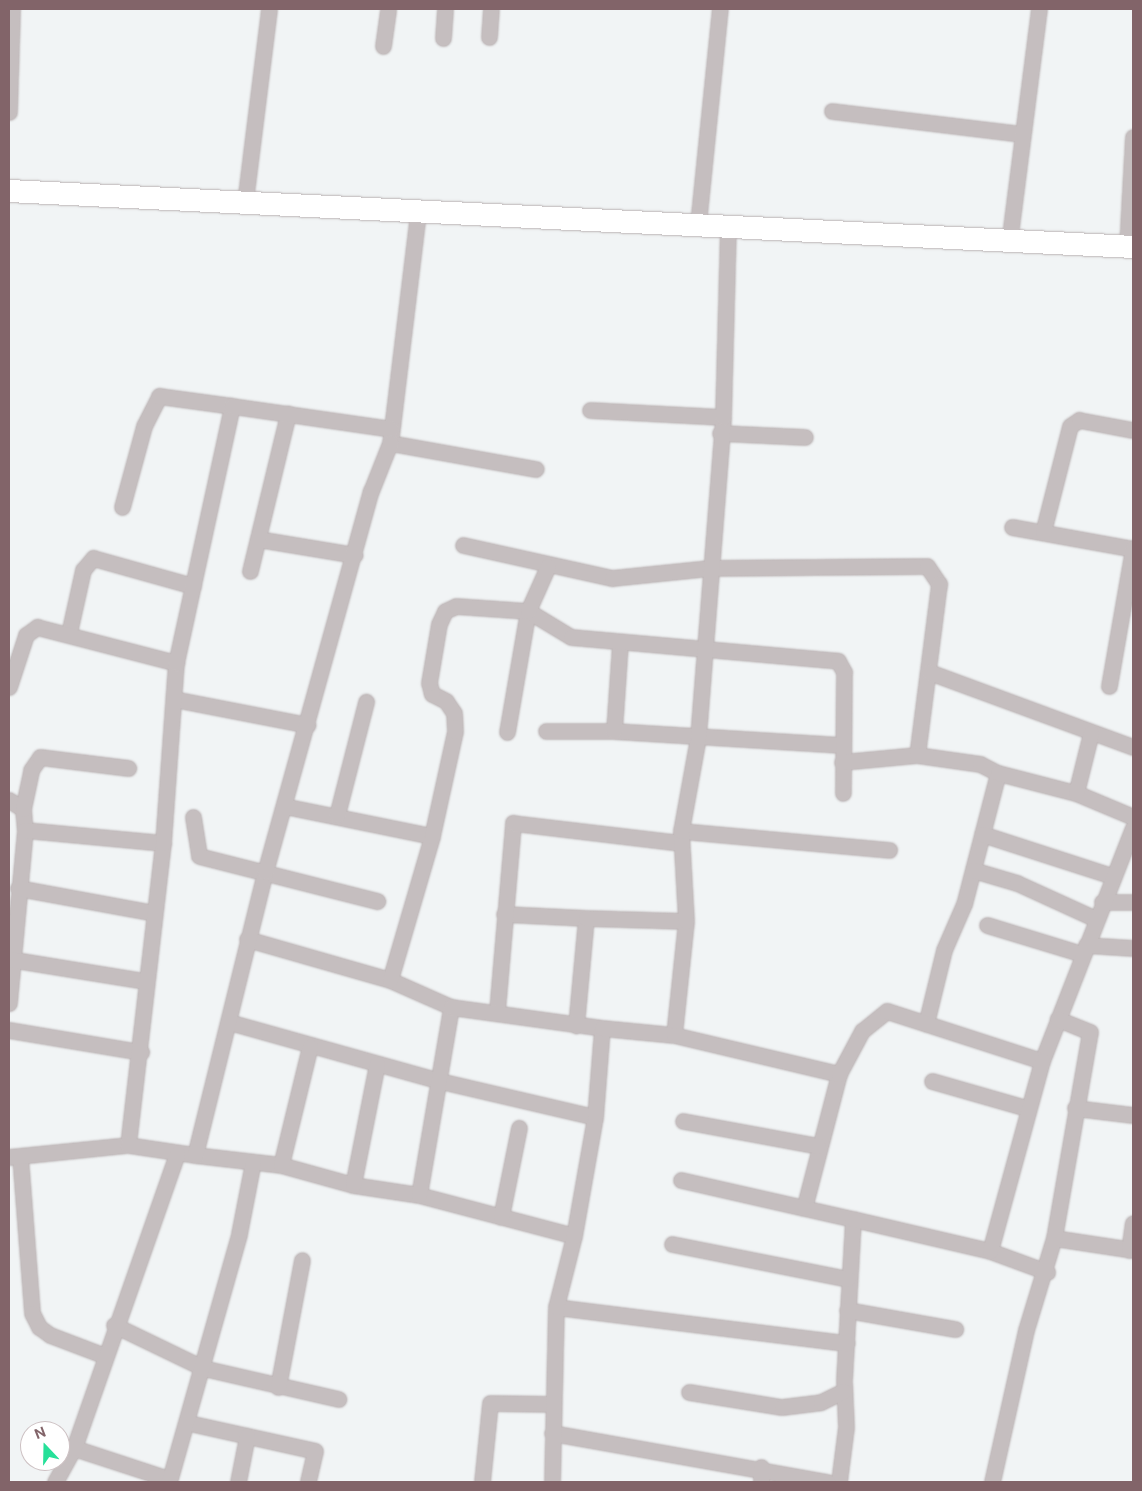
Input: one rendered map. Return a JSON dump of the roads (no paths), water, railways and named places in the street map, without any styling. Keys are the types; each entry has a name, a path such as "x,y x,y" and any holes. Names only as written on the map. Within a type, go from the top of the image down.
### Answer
{"main road":[{"path":"9,191 245,202 418,213 698,224 1009,243 1130,247"}],"street":[{"path":"9,112 12,9"},
{"path":"245,202 269,9"},
{"path":"383,46 388,9"},
{"path":"443,38 445,9"},
{"path":"489,37 491,9"},
{"path":"698,224 720,9"},
{"path":"1009,243 1039,9"},
{"path":"832,110 1023,134"},
{"path":"1130,247 1133,138"},
{"path":"195,1155 265,872 308,726 371,491 391,436 418,213"},
{"path":"674,1035 686,921 680,837 698,737 709,568 720,433 723,417 728,226"},
{"path":"122,507 144,426 159,396 288,414 536,469"},
{"path":"128,1145 141,1052 145,981 163,843 176,663 232,406"},
{"path":"590,410 723,417"},
{"path":"250,571 288,414"},
{"path":"1042,532 1070,426 1079,420 1133,430"},
{"path":"720,433 805,437"},
{"path":"1012,527 1133,549 1110,686"},
{"path":"258,539 355,555"},
{"path":"463,546 548,566 612,578 709,568 928,566 939,584 917,755"},
{"path":"69,634 83,570 93,558 193,586"},
{"path":"506,732 528,611 548,566"},
{"path":"390,980 432,836 455,731 454,713 446,701 432,694 429,683 439,624 446,611 456,606 528,611 571,637 620,643 703,646 838,661 844,672 843,793"},
{"path":"9,687 26,636 37,627 176,663"},
{"path":"614,730 620,643"},
{"path":"929,672 1133,747"},
{"path":"174,699 308,726"},
{"path":"337,815 366,702"},
{"path":"546,731 614,730 842,745"},
{"path":"1076,793 1091,733"},
{"path":"842,762 917,755 980,764 998,773 1076,793 1133,817"},
{"path":"9,1003 10,959 25,830 23,809 31,770 40,757 128,768"},
{"path":"926,1024 944,950 974,870 998,773"},
{"path":"9,800 23,809"},
{"path":"284,806 337,815 432,836"},
{"path":"193,817 198,856 378,901"},
{"path":"496,1011 514,823 680,837 889,850"},
{"path":"990,1251 1026,1108 1102,902 1133,828"},
{"path":"25,830 163,843"},
{"path":"982,834 1112,876"},
{"path":"974,870 1025,886 1096,919"},
{"path":"18,888 154,913"},
{"path":"1102,902 1133,902"},
{"path":"504,914 686,921"},
{"path":"576,1026 586,918"},
{"path":"986,925 1084,950 1133,948"},
{"path":"247,939 390,980 451,1007 496,1011 576,1026 674,1035 839,1074"},
{"path":"10,959 145,981"},
{"path":"419,1195 440,1081 451,1007"},
{"path":"804,1208 818,1146 839,1074 872,1020 887,1011 1042,1061"},
{"path":"992,1482 1026,1330 1046,1272 1054,1238 1075,1108 1090,1032 1058,1019"},
{"path":"229,1022 440,1081 595,1117"},
{"path":"552,1482 556,1307 574,1236 595,1117 602,1028"},
{"path":"9,1030 141,1052"},
{"path":"281,1165 310,1046"},
{"path":"353,1184 377,1064"},
{"path":"932,1081 1026,1108"},
{"path":"1075,1108 1133,1114"},
{"path":"683,1121 818,1146"},
{"path":"500,1217 519,1128"},
{"path":"103,1355 50,1335 39,1327 32,1313 14,1157 128,1145 177,1154 281,1165 353,1184 419,1195 574,1236"},
{"path":"55,1482 74,1448 103,1355 177,1154"},
{"path":"74,1448 169,1480 189,1423 253,1162"},
{"path":"681,1180 990,1251 1046,1272"},
{"path":"839,1482 846,1427 844,1391 848,1279 853,1219"},
{"path":"1054,1238 1131,1250 1133,1223"},
{"path":"672,1244 848,1279"},
{"path":"278,1387 302,1260"},
{"path":"556,1307 847,1344"},
{"path":"848,1310 955,1329"},
{"path":"114,1325 203,1368 278,1387 338,1399"},
{"path":"689,1392 782,1407 821,1402 844,1391"},
{"path":"482,1482 486,1410 490,1403 553,1404"},
{"path":"189,1423 316,1450 308,1482"},
{"path":"552,1433 761,1475 828,1482"},
{"path":"238,1482 247,1436"}]}
